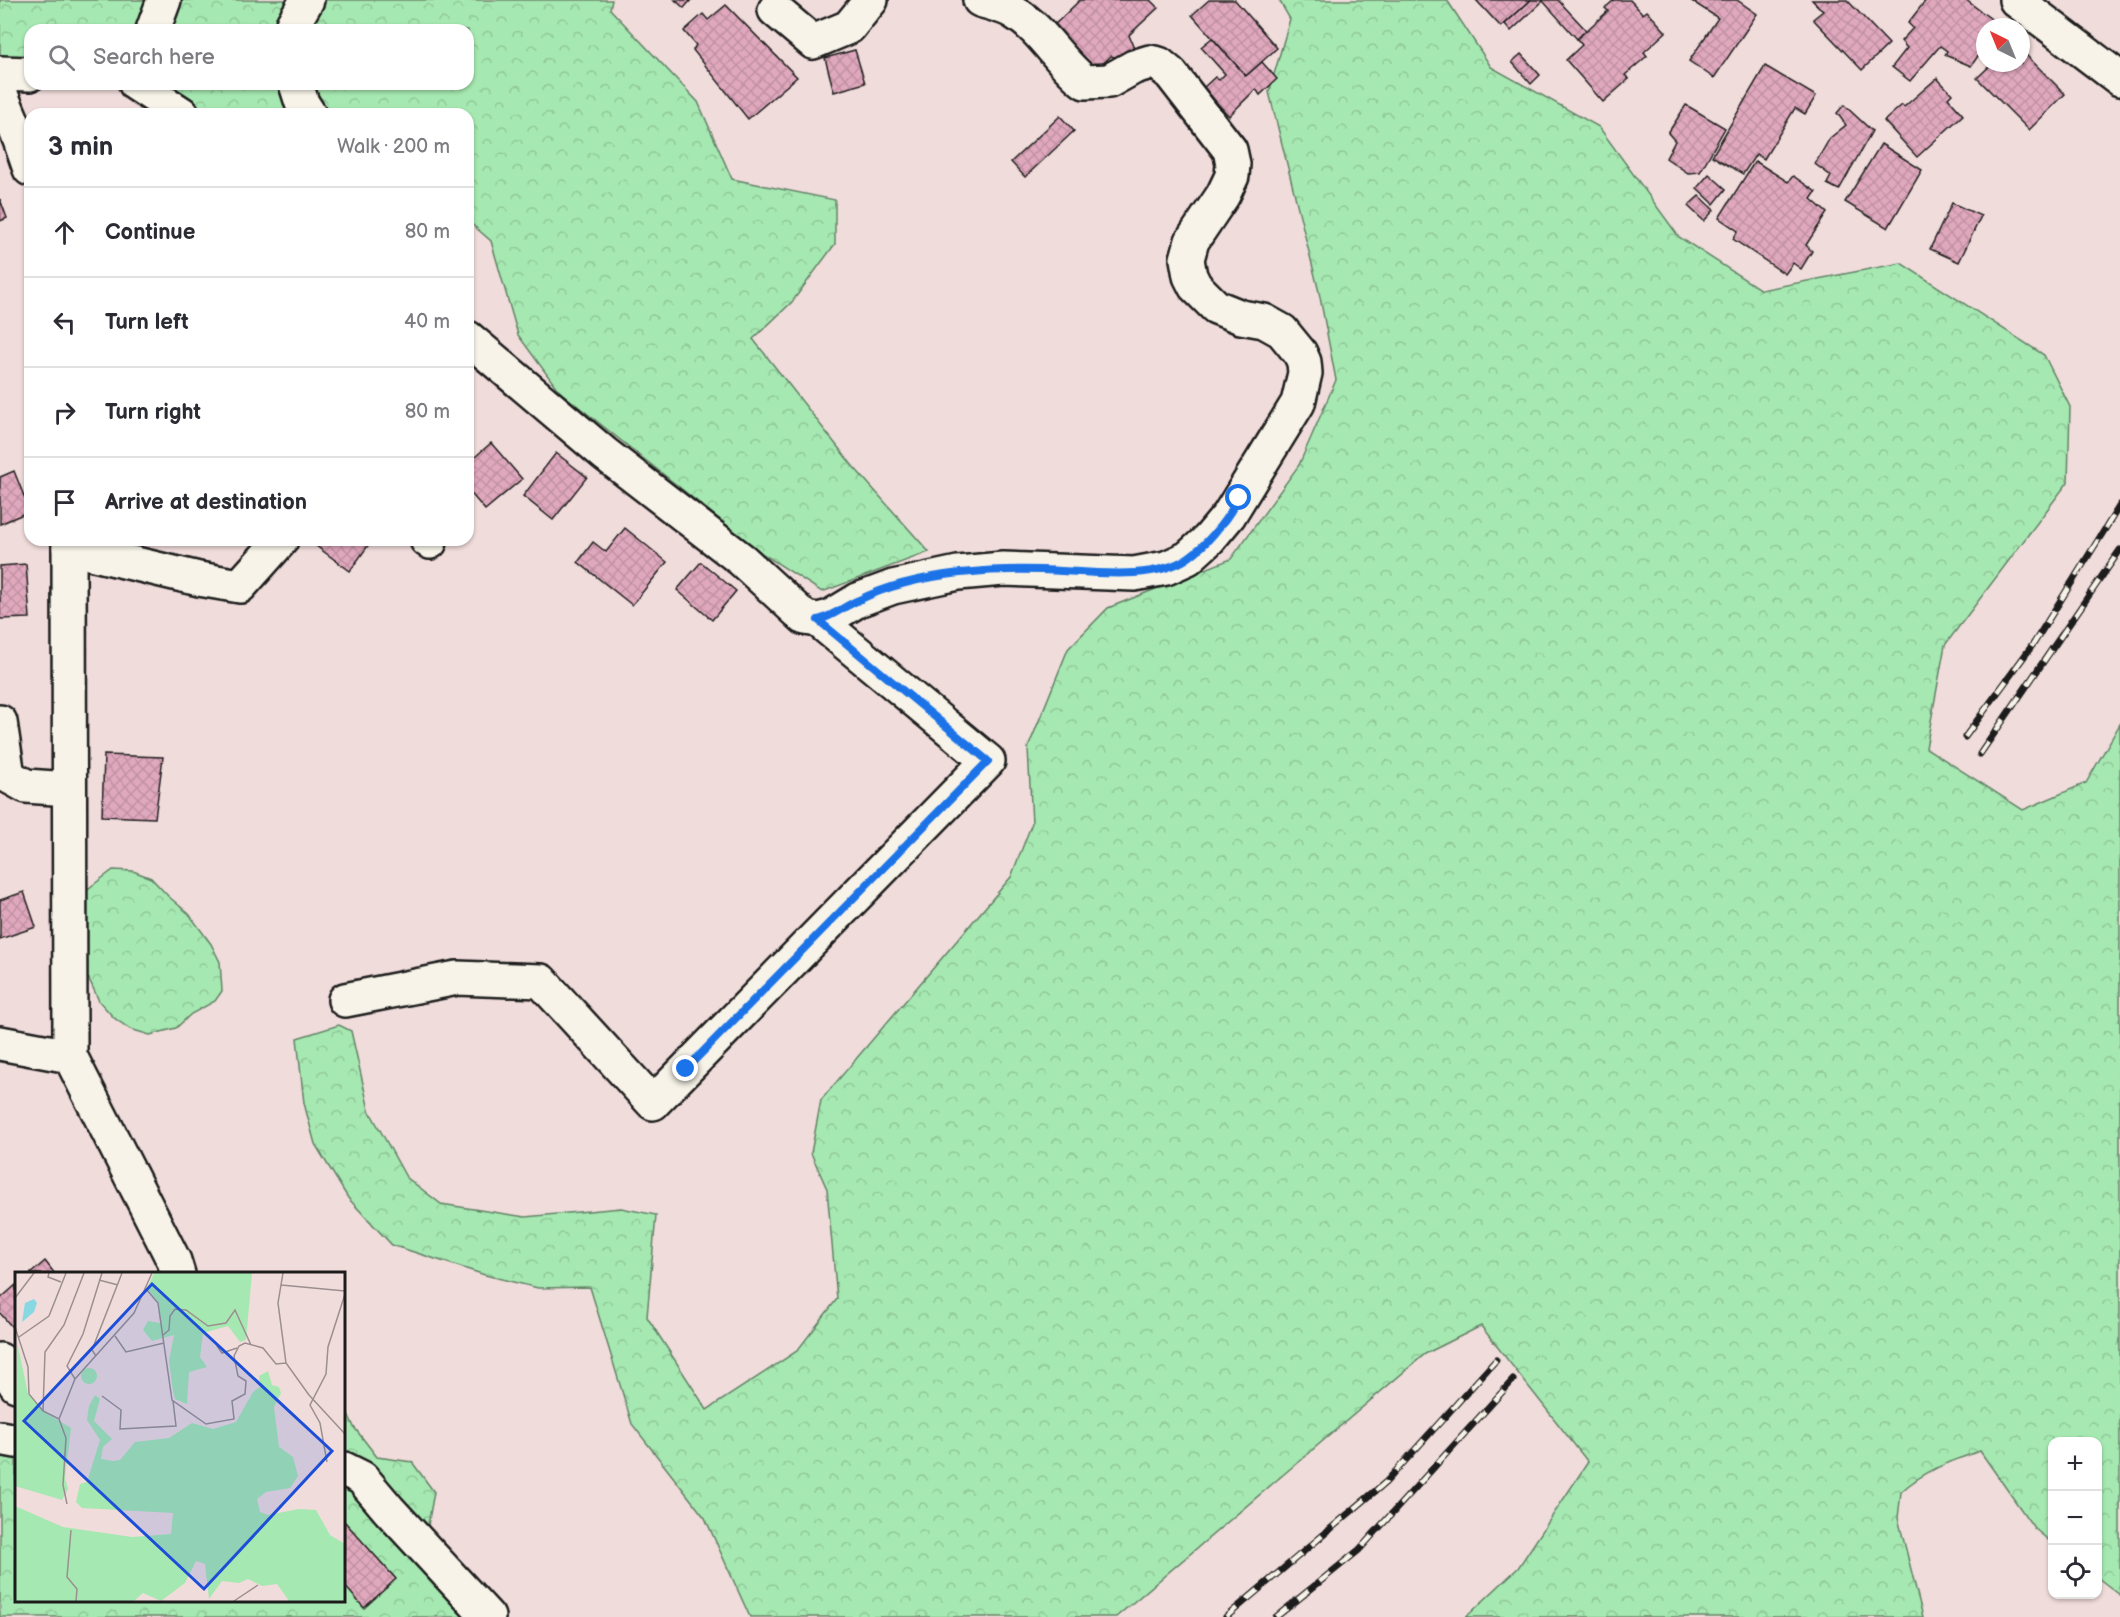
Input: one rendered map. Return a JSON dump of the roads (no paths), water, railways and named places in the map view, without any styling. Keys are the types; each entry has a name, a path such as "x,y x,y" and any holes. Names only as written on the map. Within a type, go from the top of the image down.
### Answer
{"street":[{"path":"155,24 164,0"},
{"path":"292,24 307,0"},
{"path":"775,9 813,42 849,27 871,0"},
{"path":"474,343 605,454 742,560 805,618 818,620 830,617 858,600 893,586 958,573 1003,569 1134,574 1166,568 1188,558 1209,539 1229,515 1298,403 1305,373 1304,362 1291,339 1282,331 1264,321 1241,317 1216,307 1195,286 1190,276 1187,259 1192,241 1232,176 1233,164 1230,150 1171,74 1159,64 1150,62 1134,67 1109,81 1085,82 1014,11 980,0"},
{"path":"2016,0 2120,79"},
{"path":"0,73 24,74"},
{"path":"145,90 173,108"},
{"path":"298,90 305,108"},
{"path":"0,92 24,152"},
{"path":"69,546 70,1056 174,1261 177,1272"},
{"path":"76,546 177,574 240,586 276,546"},
{"path":"345,1000 457,978 541,981 653,1103 988,761 818,620"},
{"path":"0,722 8,776 26,786 69,789"},
{"path":"0,1043 70,1056"},
{"path":"0,1360 15,1383"},
{"path":"0,1438 15,1441"},
{"path":"345,1470 362,1478 388,1510 488,1617"}],"railway":[{"path":"1965,737 2034,643 2120,505"},
{"path":"1980,754 2120,550"},
{"path":"1226,1617 1386,1482 1496,1360"},
{"path":"1276,1617 1359,1550 1513,1380"}]}
